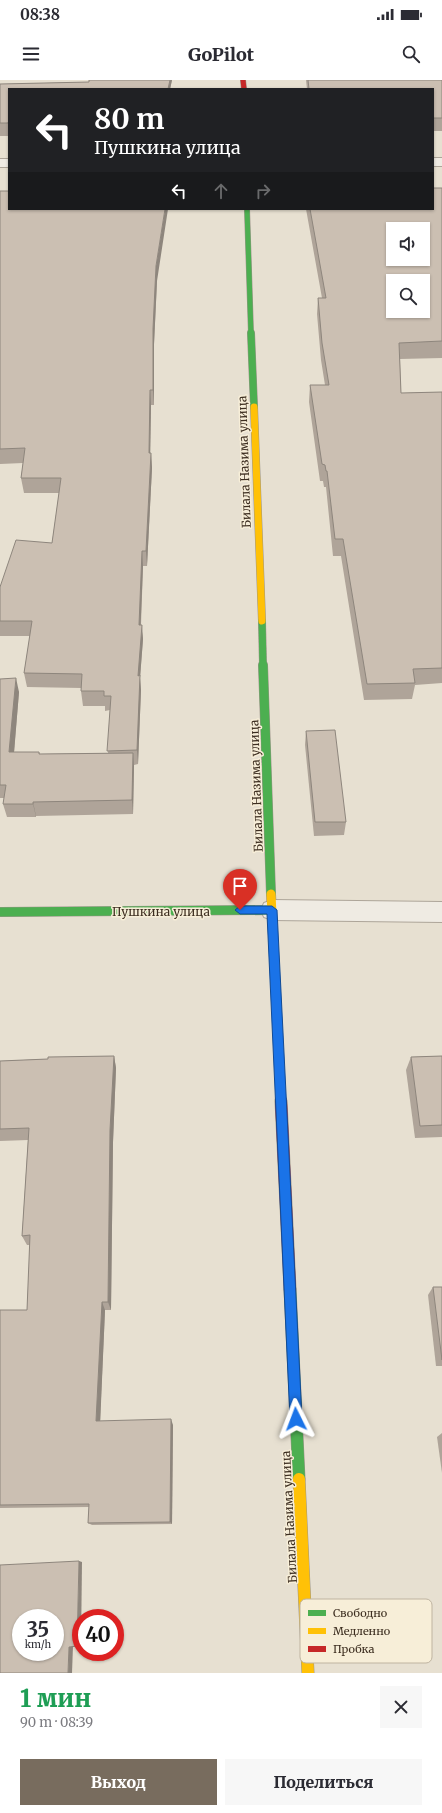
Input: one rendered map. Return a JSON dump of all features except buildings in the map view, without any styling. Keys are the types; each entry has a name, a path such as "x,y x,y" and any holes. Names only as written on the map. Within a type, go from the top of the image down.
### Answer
{"street":[{"name":"Билала Назима улица","path":"247,210 272,910 305,1599"},
{"name":"Пушкина улица","path":"0,912 272,910 442,912"},
{"name":"Билала Назима улица","path":"308,1663 308,1673"}],"traffic: fast":[{"path":"247,210 254,407"},
{"path":"262,621 271,894"},
{"path":"0,912 272,910"},
{"path":"290,1289 299,1479"}],"traffic: slow":[{"path":"254,407 262,621"},
{"path":"271,894 281,1096"},
{"path":"299,1479 305,1599"},
{"path":"308,1663 308,1673"}],"traffic: jam":[{"path":"243,80 244,88"},
{"path":"281,1096 290,1289"}],"route":[{"path":"240,910 272,910 296,1419"}]}
